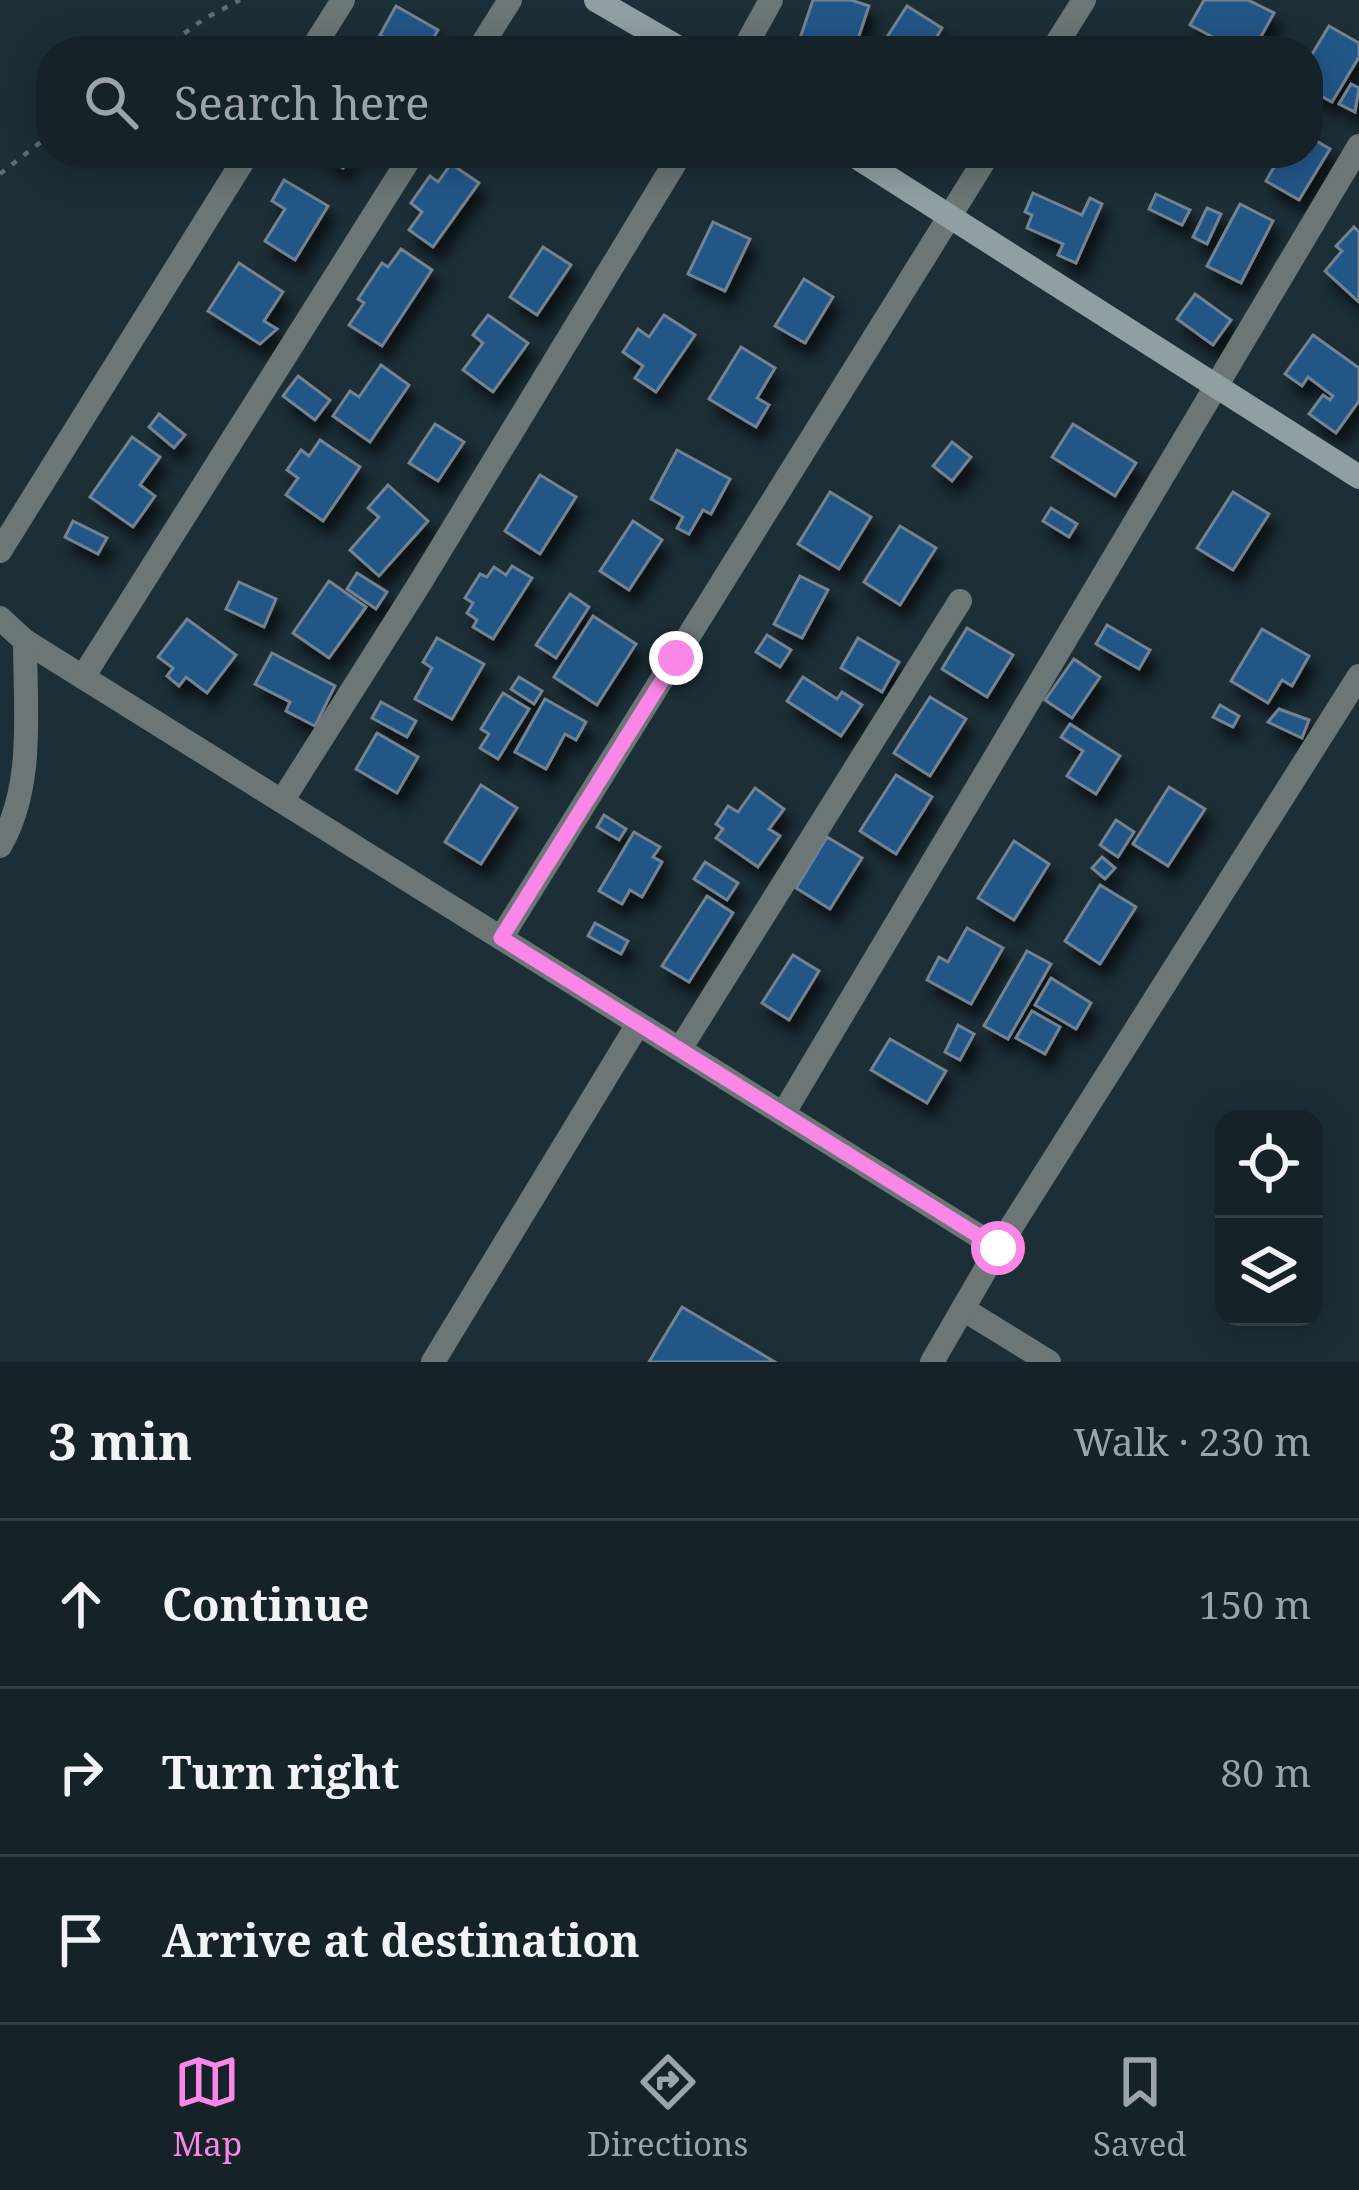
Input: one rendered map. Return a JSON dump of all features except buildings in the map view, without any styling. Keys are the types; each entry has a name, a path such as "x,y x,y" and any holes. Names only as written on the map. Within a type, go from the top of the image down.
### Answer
{"street":[{"path":"320,36 343,0"},
{"path":"487,36 510,0"},
{"path":"596,0 658,36"},
{"path":"751,36 771,0"},
{"path":"1061,36 1084,0"},
{"path":"783,1114 1359,146"},
{"path":"0,551 239,168"},
{"path":"83,676 404,168"},
{"path":"282,801 672,168"},
{"path":"874,168 1359,477"},
{"path":"501,938 980,168"},
{"path":"680,1049 960,601"},
{"path":"0,618 83,676 998,1248"},
{"path":"0,846 24,748 26,640"},
{"path":"932,1362 998,1248 1359,676"},
{"path":"433,1362 638,1024"},
{"path":"963,1310 1049,1362"}],"path":[{"path":"181,36 240,0"},
{"path":"0,174 36,146"}],"route":[{"path":"676,658 501,938 998,1248"}]}
